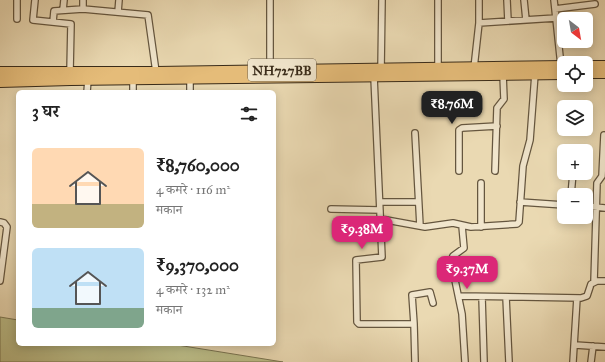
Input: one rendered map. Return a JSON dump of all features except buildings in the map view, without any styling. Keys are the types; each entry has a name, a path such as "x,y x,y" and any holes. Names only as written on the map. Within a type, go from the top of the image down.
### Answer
{"highway":[{"path":"593,66 605,66"},
{"name":"NH727BB","path":"378,73 438,68 557,69"},
{"name":"NH727BB","path":"0,72 70,71 503,75 535,74 557,70"},
{"path":"593,73 605,73"},
{"name":"NH727BB","path":"0,82 133,80 270,74"}],"street":[{"path":"17,0 17,19"},
{"path":"35,0 33,20 71,24 70,71"},
{"path":"63,10 64,0"},
{"path":"83,0 83,9"},
{"path":"118,12 119,0"},
{"path":"270,0 270,74"},
{"path":"382,0 378,73 382,258 357,260 355,262 357,322 359,324 414,324"},
{"path":"438,0 438,68"},
{"path":"474,68 479,23 479,0"},
{"path":"507,0 508,21"},
{"path":"524,0 526,20"},
{"path":"554,0 561,56"},
{"path":"555,9 595,4"},
{"path":"53,22 54,11 63,10 83,9 148,14 156,72"},
{"path":"479,23 556,18"},
{"path":"381,219 430,227 453,223 462,226 481,227 516,225 519,222 523,166 530,140 535,74"},
{"path":"495,171 498,108 504,99 503,75"},
{"path":"190,78 190,90"},
{"path":"87,90 88,80"},
{"path":"133,80 133,90"},
{"path":"459,171 459,130 462,128 497,126"},
{"path":"415,133 420,226"},
{"path":"459,296 577,298 587,296 591,284 594,282 597,183 603,174 604,135"},
{"path":"481,183 481,227"},
{"path":"380,202 418,202"},
{"path":"520,202 557,205"},
{"path":"593,207 605,208"},
{"path":"331,209 380,210"},
{"path":"0,222 4,223 7,227 0,281"},
{"path":"462,226 464,248 451,258 459,296 465,362"},
{"path":"594,282 605,281"},
{"path":"415,362 412,295 430,292 432,303"},
{"path":"482,297 484,362"},
{"path":"506,297 509,362"},
{"path":"573,362 577,298"},
{"path":"575,345 605,347"},
{"path":"591,362 593,346"}],"green space":[{"path":"0,317 16,320 16,346 183,346 283,362 0,362"}]}
